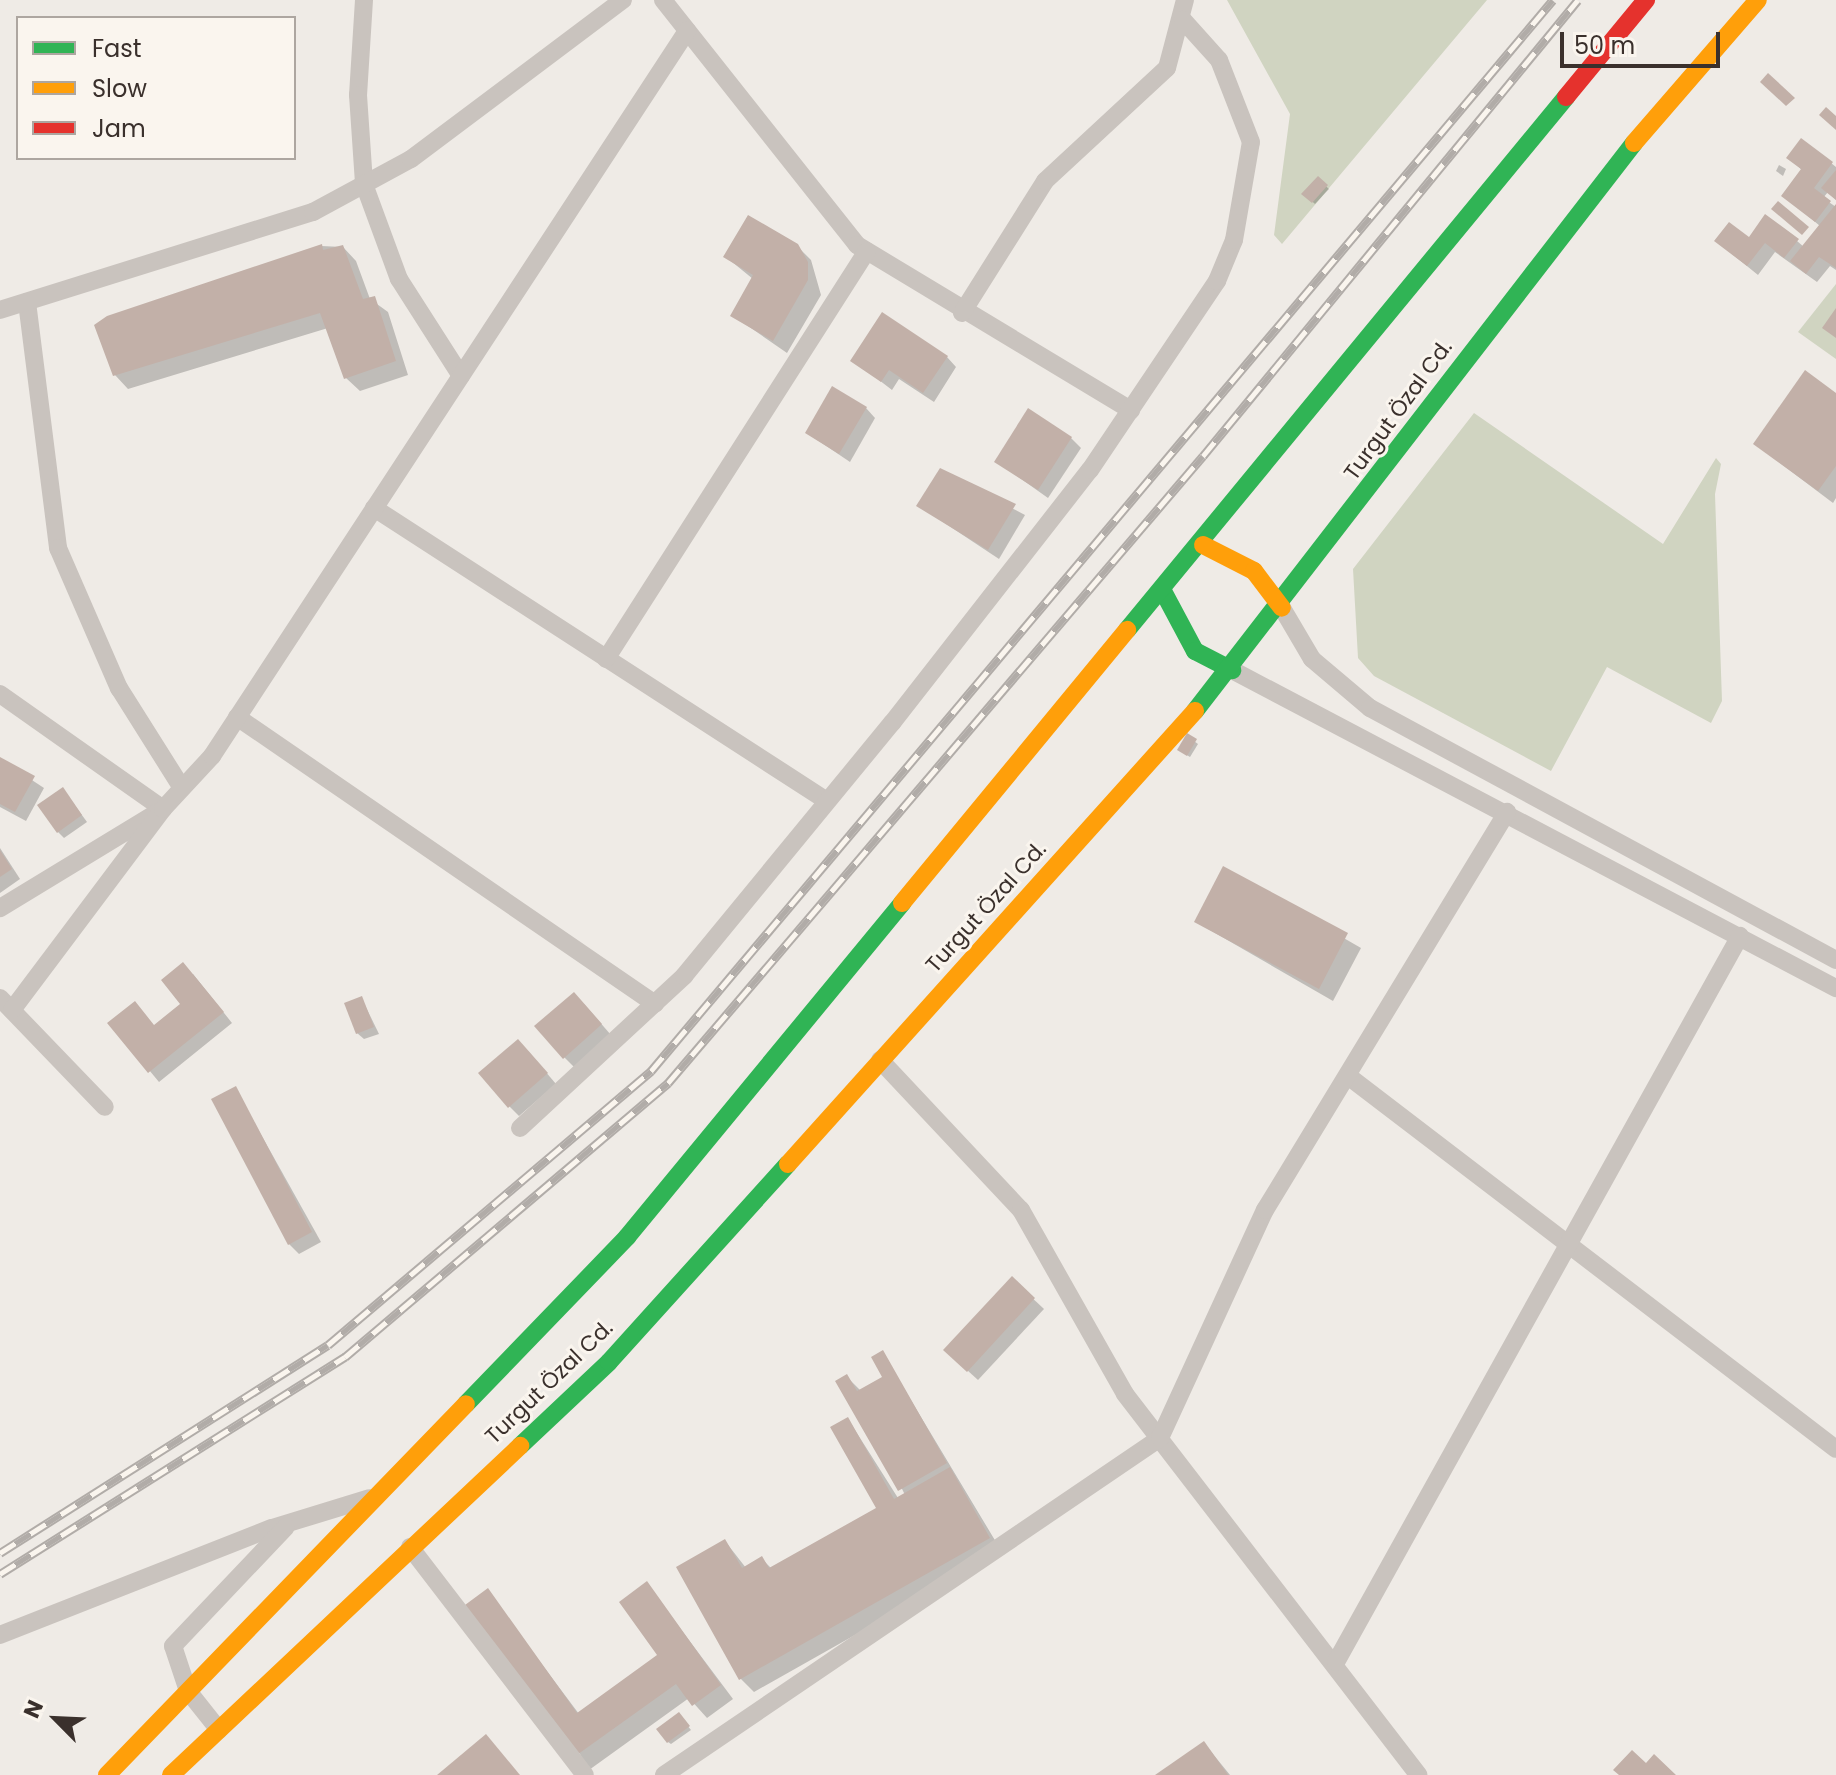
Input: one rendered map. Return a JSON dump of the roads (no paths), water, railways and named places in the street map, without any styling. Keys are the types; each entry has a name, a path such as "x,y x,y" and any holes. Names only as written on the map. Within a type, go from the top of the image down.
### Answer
{"main road":[{"name":"Turgut Özal Cd.","path":"107,1775 627,1237 1164,593 1646,0"},
{"name":"Turgut Özal Cd.","path":"171,1775 609,1362 1232,670 1282,608 1573,213 1758,0"},
{"path":"1203,545 1254,571 1282,608"},
{"path":"1164,593 1195,651 1232,670"}],"street":[{"path":"364,0 358,95 364,184 399,279 461,376"},
{"path":"0,310 313,212 411,159 623,0"},
{"path":"663,0 867,251 962,313 1131,410"},
{"path":"962,313 1045,181 1167,68 1183,20 1185,0"},
{"path":"520,1128 655,1004 827,801 1131,410 1217,281 1246,191 1251,142 1241,101 1219,60 1183,20"},
{"path":"105,1107 6,1004 237,717 687,31"},
{"path":"606,659 867,251"},
{"path":"27,302 58,548 119,688 182,788"},
{"path":"374,508 827,801"},
{"path":"1282,608 1312,659 1370,708 1836,960"},
{"path":"1232,670 1507,812 1836,988"},
{"path":"0,694 163,809"},
{"path":"237,717 655,1004"},
{"path":"0,908 163,809"},
{"path":"664,1775 1160,1438 1265,1210 1507,812"},
{"path":"1336,1662 1568,1240 1740,936"},
{"path":"880,1060 1021,1210 1125,1394 1336,1662 1418,1775"},
{"path":"1348,1076 1568,1240 1836,1449"},
{"path":"0,1635 291,1522 376,1496"},
{"path":"219,1730 188,1691 173,1646 291,1522"},
{"path":"410,1547 585,1775"}],"railway":[{"path":"0,1553 328,1345 651,1071 1553,0"},
{"path":"0,1574 345,1357 668,1083 1203,456 1578,0"}]}
